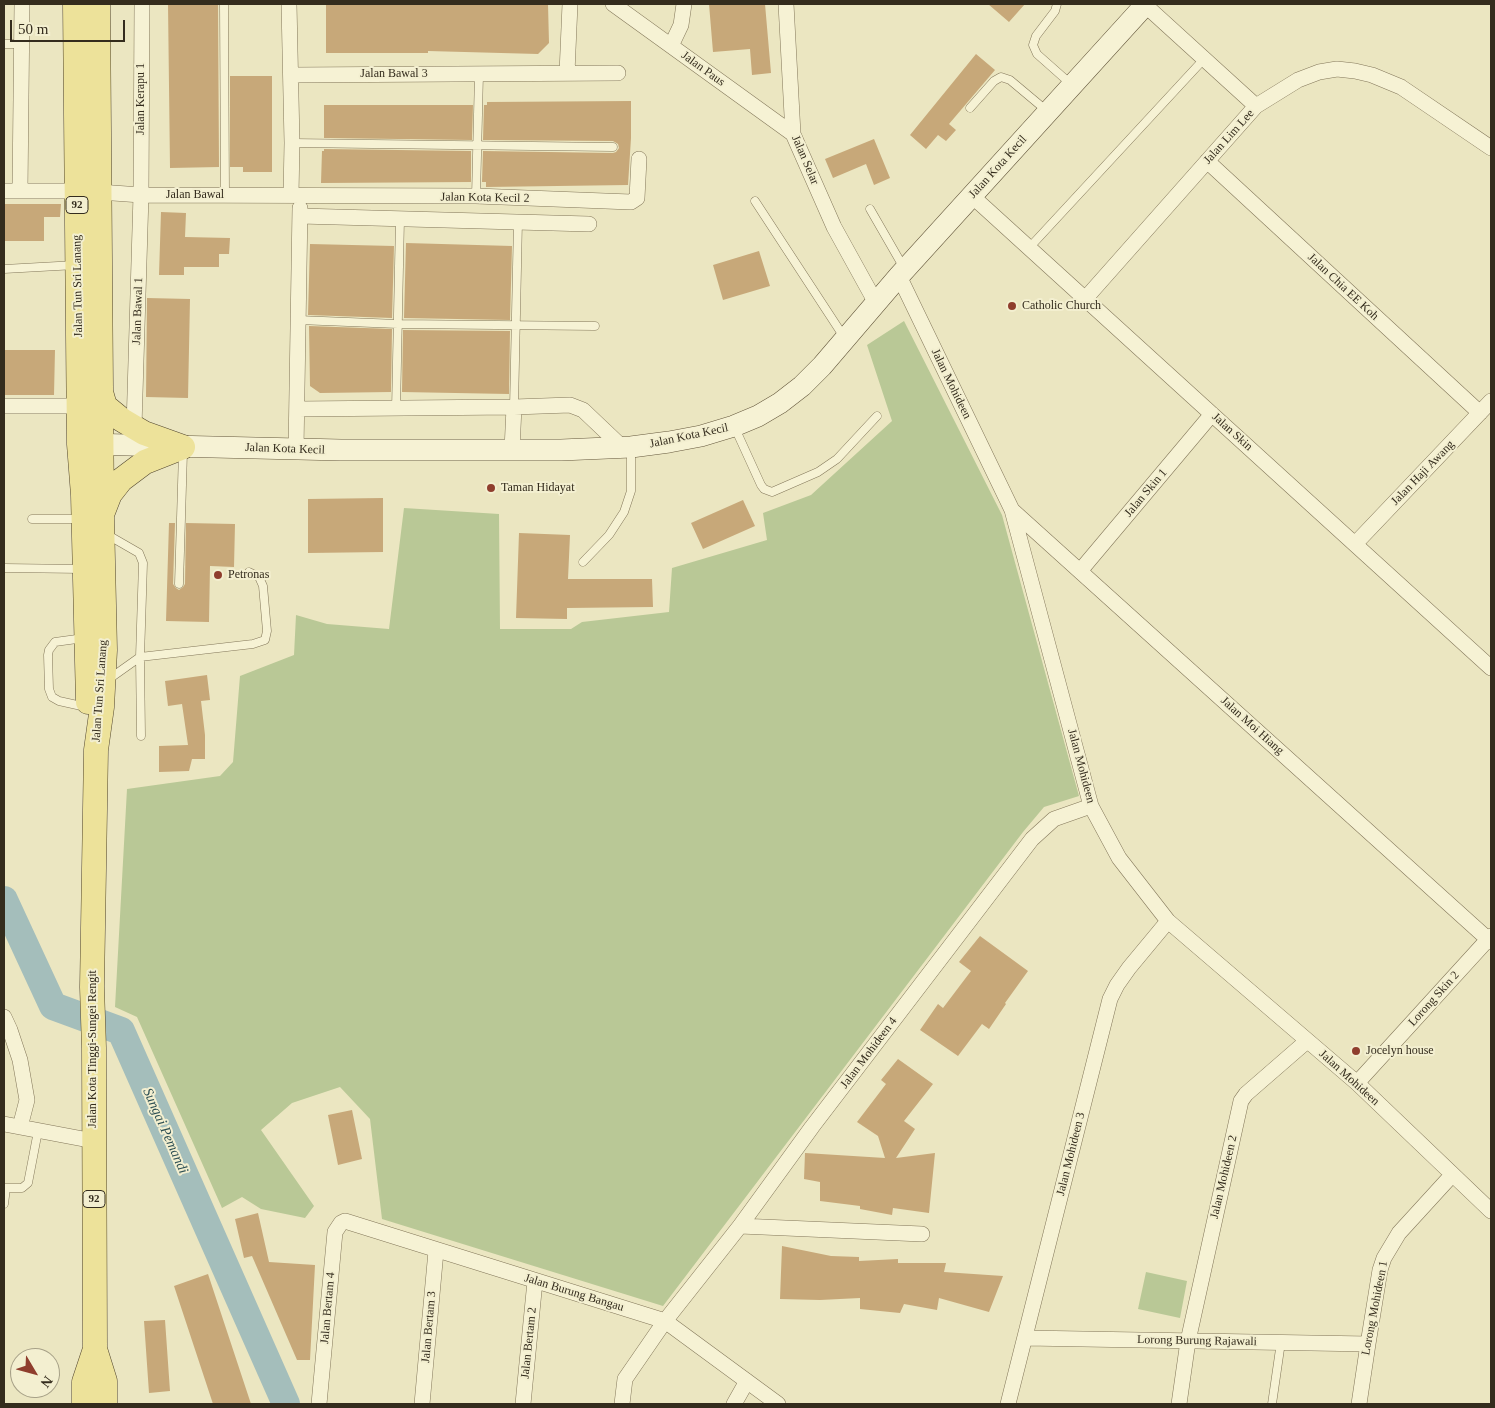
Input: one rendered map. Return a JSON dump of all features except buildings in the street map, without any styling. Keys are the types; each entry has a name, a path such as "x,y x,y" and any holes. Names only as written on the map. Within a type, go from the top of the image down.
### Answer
{"main road":[{"name":"Jalan Tun Sri Lanang","path":"75,4 100,390 90,445"},
{"name":"Jalan Tun Sri Lanang","path":"96,750 105,650 90,445 79,406 78,265 88,191 98,4"},
{"path":"100,390 105,406 122,420 144,433 183,446"},
{"path":"96,523 110,494 121,480 145,462 183,446"},
{"name":"Jalan Tun Sri Lanang","path":"96,523 84,569 88,708 96,750"},
{"name":"Jalan Kota Tinggi-Sungei Rengit","path":"96,750 92,987 95,1349 105,1381 105,1404"},
{"name":"Jalan Kota Tinggi-Sungei Rengit","path":"84,1404 84,1382 95,1349"}],"street":[{"path":"20,191 22,4"},
{"name":"Jalan Kerapu 1","path":"141,194 142,4"},
{"path":"289,4 292,143 296,196 300,216 296,449"},
{"path":"567,73 570,4"},
{"name":"Jalan Paus","path":"613,4 792,134"},
{"path":"672,46 681,25 684,4"},
{"name":"Jalan Selar","path":"786,4 792,134 834,227 876,303"},
{"path":"1146,5 1256,106"},
{"name":"Jalan Kota Kecil","path":"90,445 296,449 512,450 627,447 685,439 734,426 758,416 780,403 802,386 902,273 1146,5"},
{"name":"Jalan Lim Lee","path":"1085,299 1256,106 1298,80 1319,72 1337,69 1354,71 1372,75 1401,87 1491,148"},
{"name":"Jalan Bawal 3","path":"291,75 618,73"},
{"name":"Jalan Kota Kecil 2","path":"296,196 476,196 634,202 637,198 638,159"},
{"name":"Jalan Chia EE Koh","path":"1207,161 1480,413"},
{"name":"Jalan Bawal","path":"4,191 296,196"},
{"name":"Jalan Bawal 1","path":"134,427 141,194"},
{"name":"Jalan Skin","path":"972,196 1491,668"},
{"path":"300,216 589,224"},
{"name":"Jalan Mohideen","path":"902,273 1012,510 1091,806 1119,858 1168,921 1357,1084 1491,1211"},
{"name":"Jalan Haji Awang","path":"1355,544 1491,401"},
{"path":"297,409 570,405 582,410 627,447"},
{"path":"4,406 79,406"},
{"path":"512,450 514,407"},
{"name":"Jalan Skin 1","path":"1080,571 1212,414"},
{"name":"Jalan Moi Hiang","path":"1012,510 1490,939"},
{"name":"Jalan Mohideen 4","path":"622,1404 625,1379 665,1321 740,1226 812,1128 1032,839 1054,818 1091,806"},
{"name":"Jalan Mohideen 3","path":"1008,1404 1110,999 1129,968 1168,921"},
{"name":"Lorong Skin 2","path":"1357,1084 1490,939"},
{"path":"4,1018 20,1060 27,1100 20,1127"},
{"name":"Jalan Mohideen 2","path":"1179,1404 1188,1341 1242,1099 1307,1041"},
{"path":"4,1124 94,1142"},
{"name":"Lorong Mohideen 1","path":"1359,1404 1380,1270 1384,1258 1399,1233 1452,1175"},
{"name":"Jalan Burung Bangau","path":"350,1222 436,1251 665,1321 778,1404"},
{"name":"Jalan Bertam 4","path":"319,1404 335,1232 340,1223 350,1222"},
{"path":"740,1226 922,1234"},
{"name":"Jalan Bertam 3","path":"422,1404 436,1251"},
{"name":"Jalan Bertam 2","path":"523,1404 535,1281"},
{"name":"Lorong Burung Rajawali","path":"1026,1338 1368,1344"},
{"path":"734,1404 747,1381"}],"lane":[{"path":"224,4 224,195"},
{"path":"1057,4 1055,11 1036,36 1033,46 1037,54 1072,86"},
{"path":"4,44 22,44"},
{"path":"1029,248 1204,59"},
{"path":"476,196 479,74"},
{"path":"970,108 994,81 1002,77 1010,80 1048,112"},
{"path":"292,143 613,147"},
{"path":"755,201 845,338"},
{"path":"870,209 902,273"},
{"path":"396,409 400,219"},
{"path":"514,407 518,221"},
{"path":"4,269 78,265"},
{"path":"298,320 398,324 595,326"},
{"path":"734,426 762,486 764,489 772,492 818,472 837,458 877,416"},
{"path":"178,584 183,446"},
{"path":"583,562 609,535 624,512 631,491 627,447"},
{"path":"32,519 96,523 135,550 142,560 141,736"},
{"path":"4,568 84,569"},
{"path":"103,683 140,657 253,644 264,641 267,631 263,586 259,576 249,572"},
{"path":"86,637 60,641 51,646 48,655 49,688 55,700 88,708"},
{"path":"4,1204 5,1188 22,1188 28,1183 38,1131"},
{"path":"1272,1404 1280,1342"}],"green space":[{"path":"904,321 1002,515 1079,796 1044,807 1023,832 663,1306 382,1219 370,1119 340,1087 292,1103 261,1130 314,1206 305,1218 261,1209 242,1197 222,1208 137,1017 115,1007 127,789 220,776 233,762 240,676 294,655 296,615 327,624 389,629 404,508 499,514 500,629 571,629 582,622 669,612 672,568 767,540 763,513 811,495 892,421 867,345"},
{"path":"1146,1272 1187,1281 1180,1318 1138,1309"}],"waterway":[{"name":"Sungai Pemandi","path":"4,900 53,1006 121,1031 286,1404"}],"place":[{"name":"Catholic Church","path":"1012,306"},
{"name":"Taman Hidayat","path":"491,488"},
{"name":"Petronas","path":"218,575"},
{"name":"Jocelyn house","path":"1356,1051"}]}
